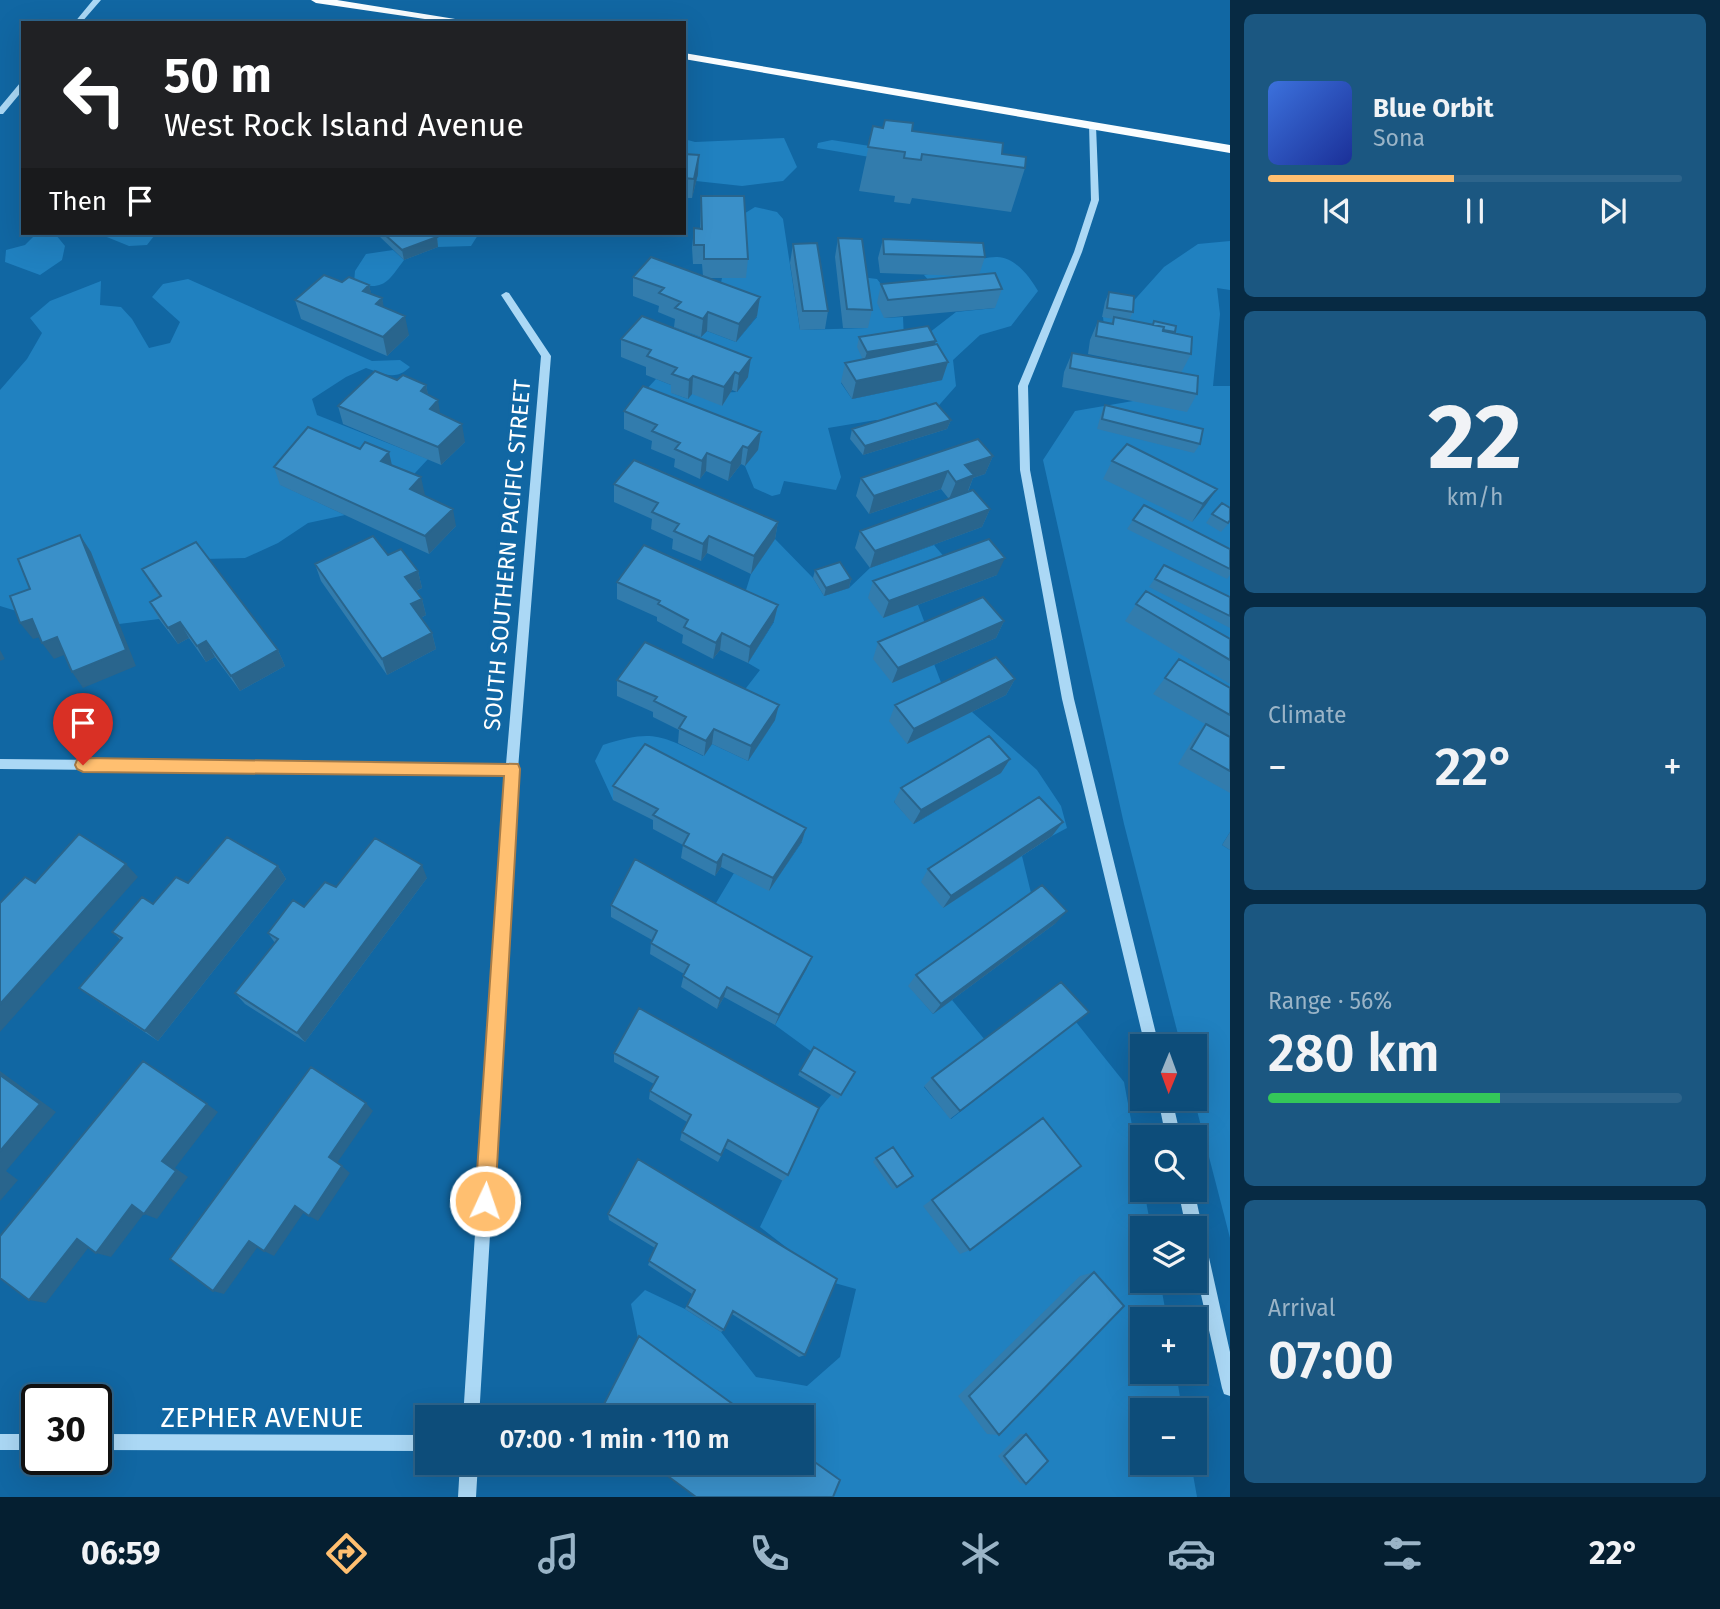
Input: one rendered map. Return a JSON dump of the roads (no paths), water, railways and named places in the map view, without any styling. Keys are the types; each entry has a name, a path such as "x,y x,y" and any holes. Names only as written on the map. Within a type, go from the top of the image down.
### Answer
{"main road":[{"path":"316,0 461,21"},
{"path":"686,56 1230,149"}],"street":[{"path":"79,21 97,0"},
{"path":"0,112 21,87"},
{"path":"1092,126 1094,200 1078,252 1023,386 1026,470 1068,699 1149,1034"},
{"name":"SOUTH SOUTHERN PACIFIC STREET","path":"472,1405 512,769 546,356 506,295"},
{"path":"0,764 512,769"},
{"path":"1207,1284 1230,1388"},
{"path":"0,1442 21,1442"},
{"name":"ZEPHER AVENUE","path":"112,1442 415,1443"},
{"path":"467,1497 468,1475"}]}
